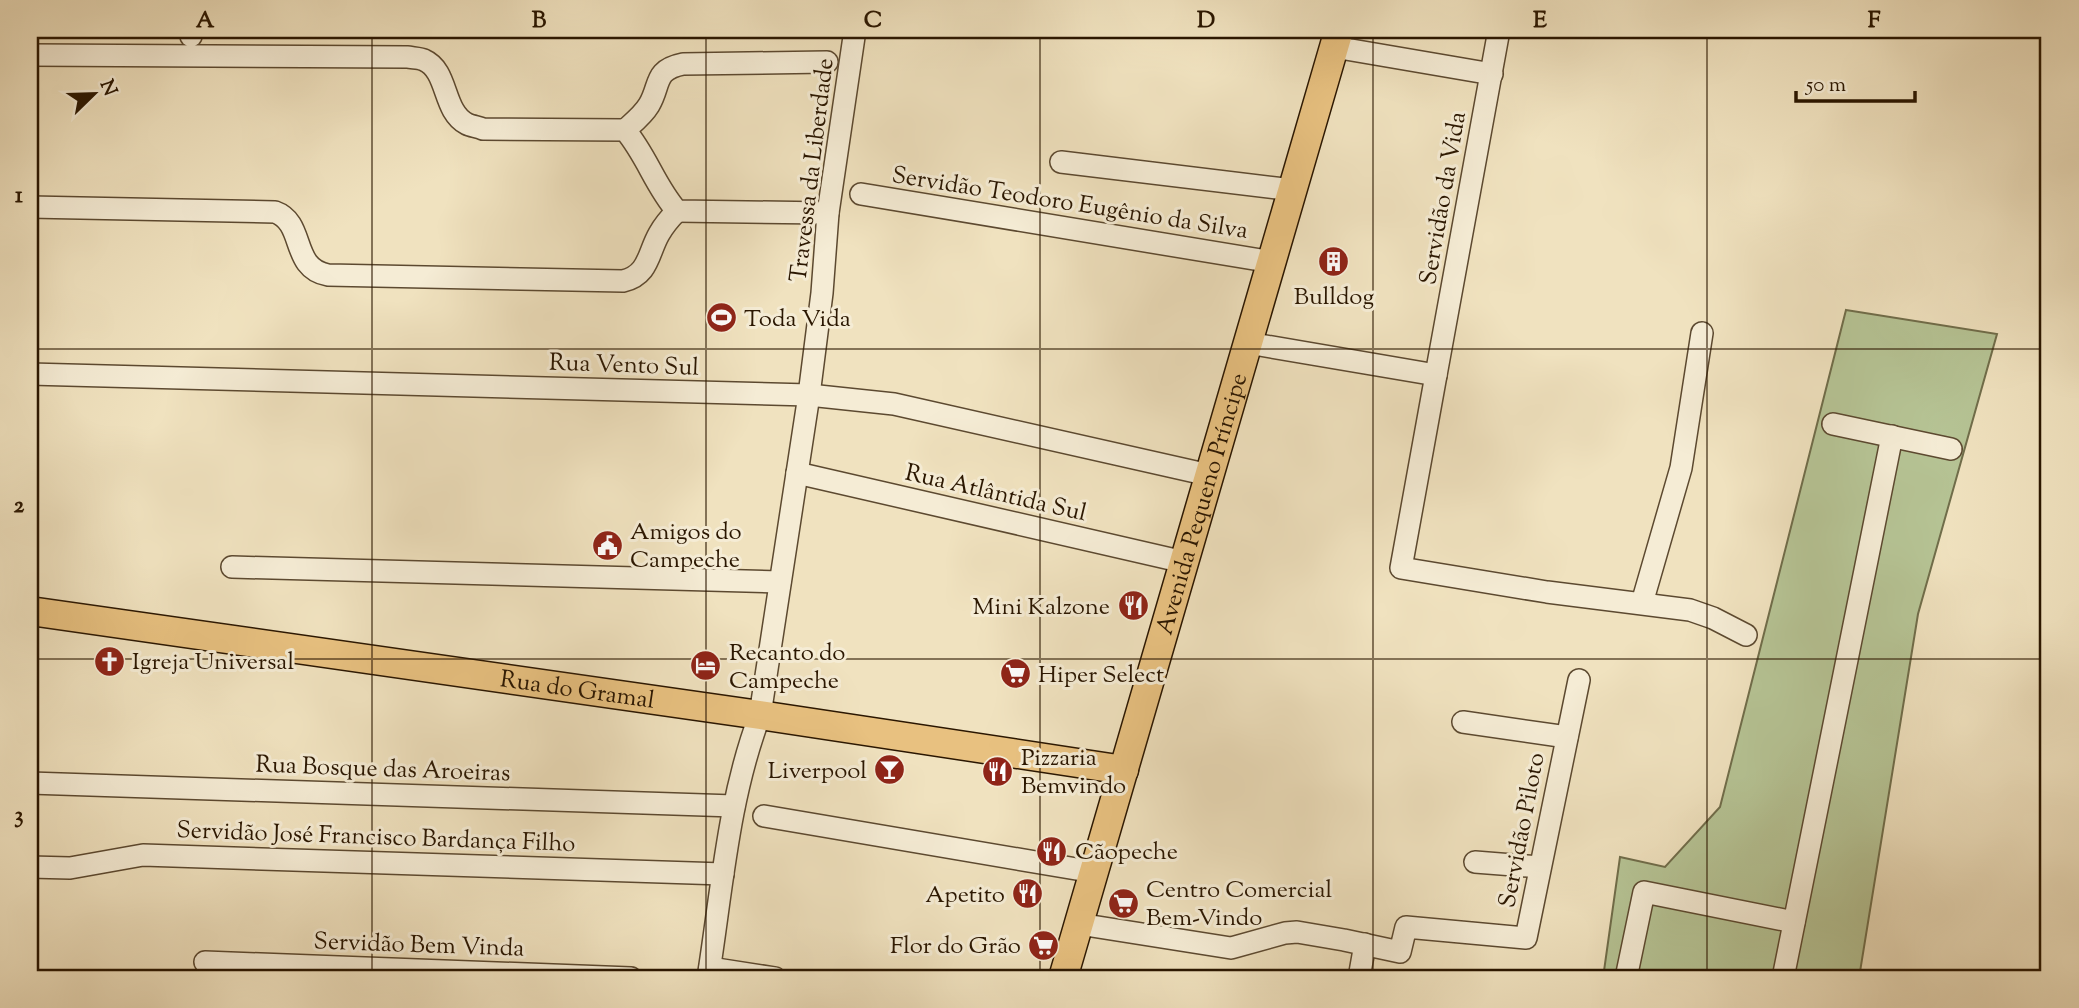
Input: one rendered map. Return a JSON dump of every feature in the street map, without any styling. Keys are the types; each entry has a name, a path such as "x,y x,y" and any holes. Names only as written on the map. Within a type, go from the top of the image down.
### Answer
{"main road":[{"name":"Avenida Pequeno Príncipe","path":"1063,978 1337,38"},
{"name":"Rua do Gramal","path":"30,611 1124,770"}],"street":[{"name":"Travessa da Liberdade","path":"709,973 734,806 743,764 760,715 809,395 822,293 828,213 855,30"},
{"name":"Servidão da Vida","path":"1500,30 1401,568 1547,592 1642,603"},
{"path":"1337,38 1492,74"},
{"path":"30,55 408,57 424,60 434,69 458,118 483,129 625,130 642,116 651,103 657,79 672,66 827,62"},
{"path":"625,130 638,146 666,199 677,211 828,213"},
{"path":"1061,162 1293,190"},
{"name":"Servidão Teodoro Eugênio da Silva","path":"861,194 1272,262"},
{"path":"30,207 275,212 283,214 289,222 309,267 328,275 623,281 634,279 642,271 658,235 677,211"},
{"path":"1702,333 1681,468 1642,603 1702,613 1746,635"},
{"path":"1248,343 1436,375"},
{"name":"Rua Vento Sul","path":"30,374 809,395 894,404 1209,475"},
{"path":"1833,424 1951,449"},
{"path":"1783,978 1892,436"},
{"name":"Rua Atlântida Sul","path":"797,473 1184,562"},
{"path":"232,567 780,582"},
{"name":"Servidão Piloto","path":"1079,924 1231,948 1297,932 1400,952 1406,927 1526,938 1579,680"},
{"path":"1463,722 1567,737"},
{"name":"Rua Bosque das Aroeiras","path":"30,783 734,806"},
{"path":"764,816 1094,872"},
{"name":"Servidão José Francisco Bardança Filho","path":"30,867 71,869 143,855 723,874"},
{"path":"1475,862 1540,867"},
{"path":"1626,978 1644,892 1794,922"},
{"path":"1359,978 1365,944"},
{"name":"Servidão Bem Vinda","path":"205,962 631,978"},
{"path":"709,973 775,978"}],"green space":[{"path":"1846,310 1997,334 1918,614 1859,978 1603,978 1620,857 1665,867 1720,807"}],"place":[{"name":"Bulldog","path":"1334,262"},
{"name":"Toda Vida","path":"721,318"},
{"name":"Amigos do Campeche","path":"607,545"},
{"name":"Mini Kalzone","path":"1133,606"},
{"name":"Igreja Universal","path":"109,661"},
{"name":"Recanto do Campeche","path":"706,666"},
{"name":"Hiper Select","path":"1015,674"},
{"name":"Liverpool","path":"890,770"},
{"name":"Pizzaria Bemvindo","path":"998,771"},
{"name":"Cãopeche","path":"1052,851"},
{"name":"Apetito","path":"1028,894"},
{"name":"Centro Comercial Bem-Vindo","path":"1123,903"},
{"name":"Flor do Grão","path":"1044,945"}]}
